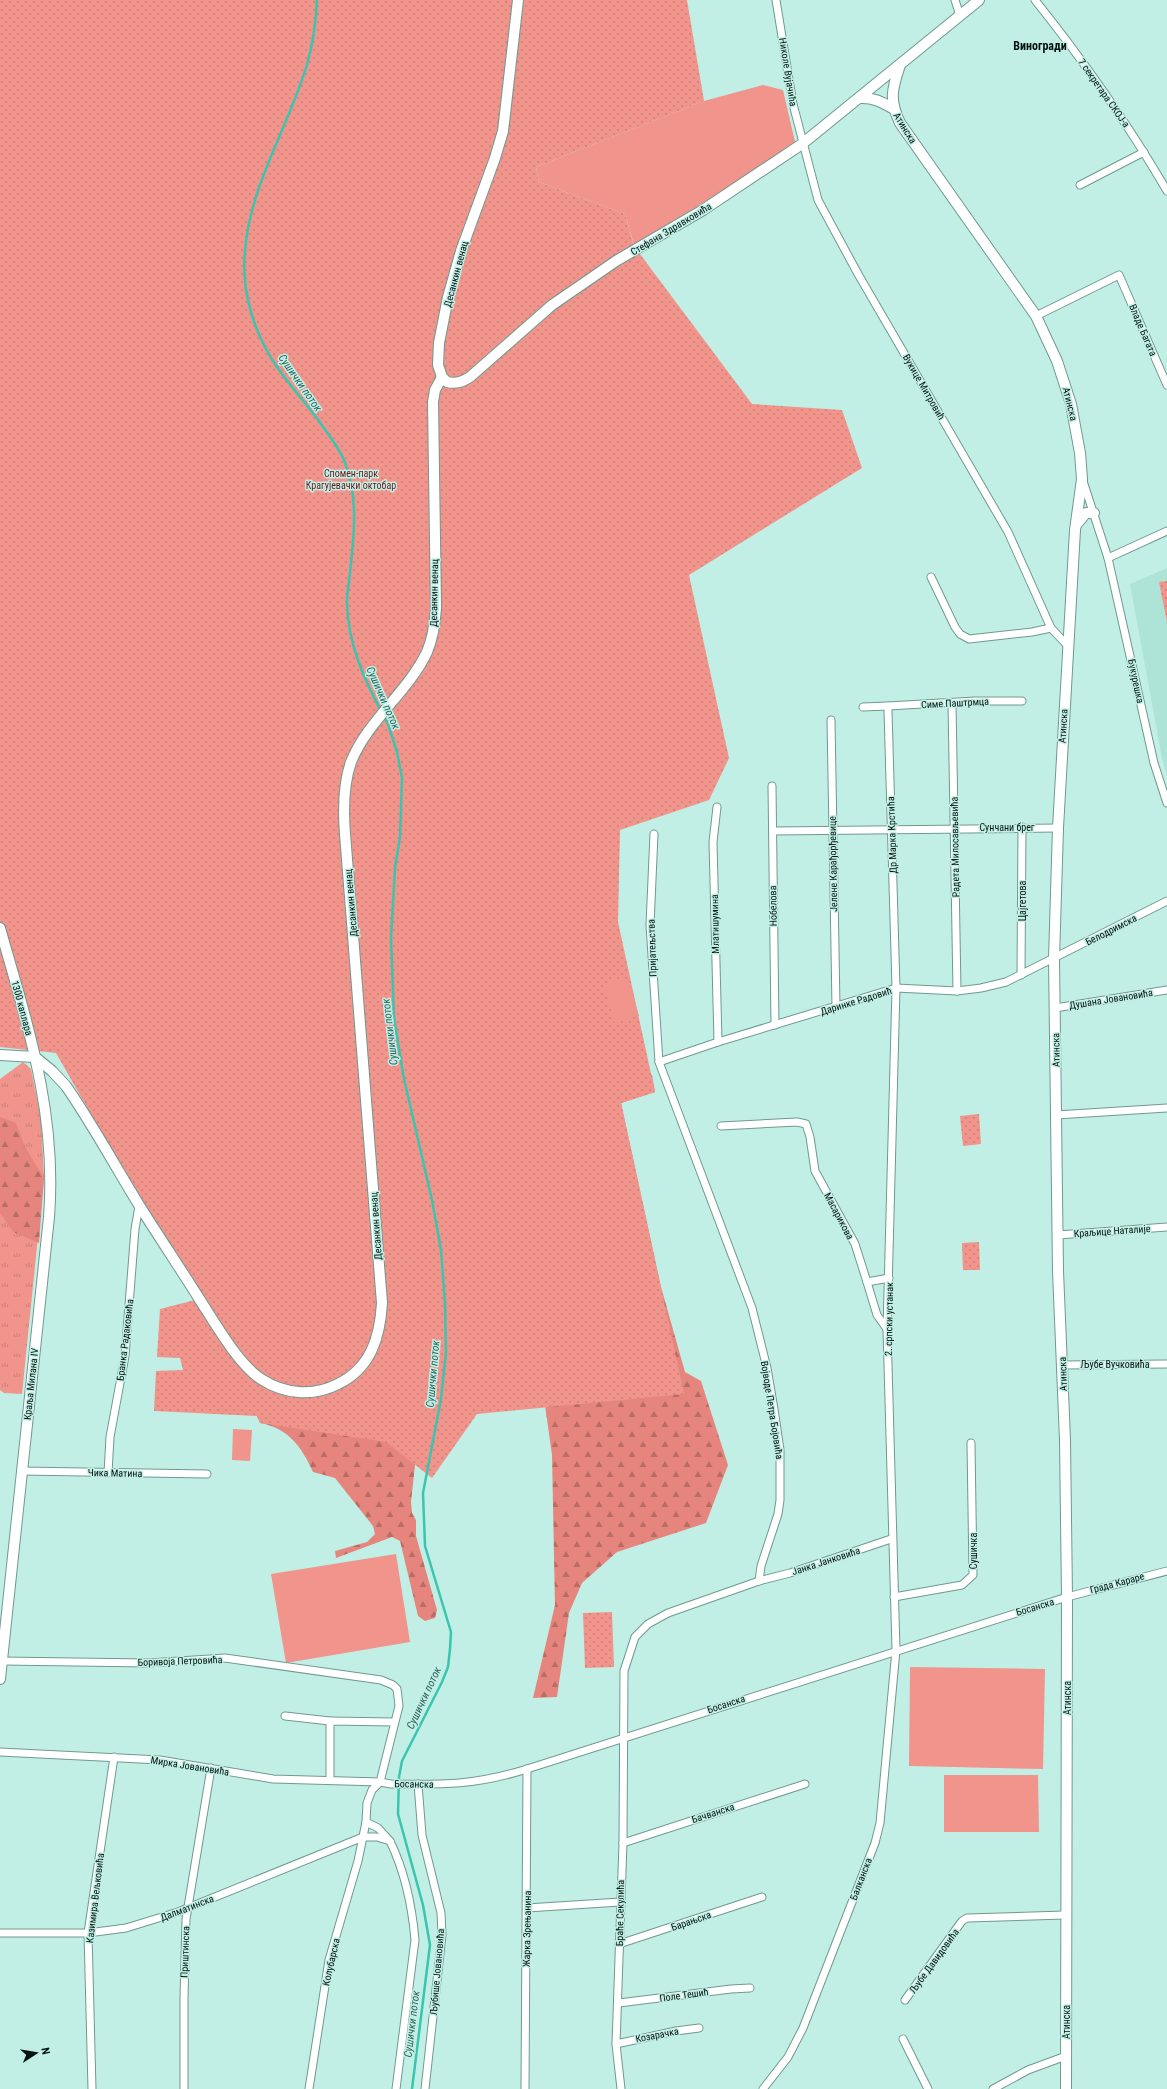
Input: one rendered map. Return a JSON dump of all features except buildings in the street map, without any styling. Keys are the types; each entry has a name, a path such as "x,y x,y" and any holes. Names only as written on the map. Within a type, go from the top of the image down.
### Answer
{"street":[{"name":"Десанкин венац","path":"35,1057 60,1079 78,1104 139,1206 232,1347 254,1374 279,1388 294,1392 323,1389 349,1378 371,1354 380,1329 382,1303 343,808 346,782 352,761 376,721 426,654 436,621 433,402 435,390 442,377 438,365 439,343 448,297 461,251 495,158 503,131 518,0"},
{"name":"Николе Вујачића","path":"776,0 793,104 802,144"},
{"path":"955,0 960,16"},
{"name":"Стефана Здравковића","path":"442,377 447,382 453,383 464,381 552,305 616,261 703,210 802,144 900,66 979,0"},
{"name":"7 секретара СКОЈ-а","path":"1035,0 1057,27 1144,152 1167,191"},
{"name":"Атинска","path":"900,66 893,86 894,109 900,123 1036,316 1057,361 1071,404 1080,453 1082,479 1076,524 1068,646 1058,828 1054,959 1058,1236 1063,1365 1068,1597 1065,1915 1066,2089"},
{"path":"859,98 869,97 880,100 894,109"},
{"name":"Вукице Митровић","path":"802,144 818,200 858,274 1008,532 1051,628 1068,646"},
{"path":"1080,186 1144,152"},
{"name":"Владе Багата","path":"1036,316 1119,275 1164,371 1167,385"},
{"name":"Букурешка","path":"1082,479 1108,558 1154,763 1167,803"},
{"path":"1076,524 1086,514 1094,513"},
{"path":"1108,558 1167,531"},
{"path":"931,577 955,627 960,634 969,639 1032,632 1051,628"},
{"name":"Симе Паштрмца","path":"888,706 975,701 1022,701"},
{"name":"Радета Милосављевића","path":"952,703 956,828 957,991"},
{"path":"863,707 888,706"},
{"name":"Др Марка Крстића","path":"888,706 896,988"},
{"name":"Јелене Карађорђевице","path":"831,720 836,1007"},
{"name":"Нобелова","path":"772,786 775,1025"},
{"name":"Млатишумина","path":"717,807 713,842 718,1042"},
{"name":"Сунчани брег","path":"773,831 1022,827 1058,828"},
{"name":"Цајгетова","path":"1021,975 1022,827"},
{"name":"Пријатељства","path":"654,834 650,925 659,1062"},
{"name":"Белодримска","path":"1054,959 1167,901"},
{"name":"1300 каплара","path":"0,928 42,1088"},
{"name":"Даринке Радовић","path":"659,1062 718,1042 896,988 957,991 988,987 1006,982 1054,959"},
{"name":"2. српски устанак","path":"896,988 887,1329 891,1539 896,1650"},
{"name":"Душана Јовановића","path":"1055,1008 1167,990"},
{"path":"0,1055 35,1057"},
{"name":"Војводе Петра Бојовића","path":"659,1062 752,1308 767,1368 780,1450 780,1500 761,1566 759,1581"},
{"path":"42,1088 49,1079 60,1079"},
{"name":"Краља Милана IV","path":"0,1679 50,1199 49,1145 42,1088"},
{"path":"1056,1115 1167,1108"},
{"name":"Масарикова","path":"721,1126 797,1122 803,1123 808,1127 815,1171 855,1244 877,1315 887,1329"},
{"name":"Бранка Радаковића","path":"108,1474 110,1437 125,1356 135,1229 139,1206"},
{"name":"Краљице Наталије","path":"1058,1236 1167,1227"},
{"path":"867,1282 889,1278"},
{"name":"Љубе Вучковића","path":"1063,1365 1167,1364"},
{"name":"Сушичка","path":"894,1597 962,1585 974,1575 971,1443"},
{"name":"Чика Матина","path":"22,1471 108,1474 207,1474"},
{"name":"Јанка Јанковића","path":"759,1581 790,1573 891,1539"},
{"name":"Града Караре","path":"1068,1597 1167,1570"},
{"path":"622,1738 624,1671 633,1642 639,1632 648,1624 668,1612 759,1581"},
{"name":"Босанска","path":"380,1782 391,1784 473,1783 500,1778 896,1650 1068,1597"},
{"name":"Балканска","path":"763,2089 788,2057 803,2028 875,1843 880,1823 896,1650"},
{"name":"Боривоја Петровића","path":"2,1661 140,1663 225,1658 366,1676 393,1685 399,1694 399,1706 394,1722"},
{"path":"285,1716 330,1721 394,1722 380,1782"},
{"path":"330,1721 330,1780"},
{"name":"Браће Секулића","path":"621,2089 616,2044 619,2003 620,1902 623,1843 622,1738"},
{"name":"Мирка Јовановића","path":"0,1752 160,1760 273,1779 380,1782"},
{"name":"Казимира Вељковића","path":"92,2089 88,1933 114,1757"},
{"name":"Приштинска","path":"184,2089 186,1919 211,1768"},
{"name":"Жарка Зрењанина","path":"525,2089 528,1908 528,1769"},
{"name":"Колубарска","path":"309,2089 329,1960 358,1861 366,1822 369,1795 380,1782"},
{"name":"Љубише Јовановића","path":"418,1784 422,1835 440,1913 442,1935 425,2089"},
{"name":"Бачванска","path":"623,1843 805,1784"},
{"path":"366,1822 378,1828 390,1841 398,1859 413,1915 416,1940 396,2089"},
{"path":"363,1837 377,1837 390,1841"},
{"name":"Далматинска","path":"0,1933 88,1933 126,1928 188,1908 363,1837"},
{"name":"Барањска","path":"619,1944 762,1897"},
{"path":"528,1908 620,1902"},
{"name":"Љубе Давидовића","path":"905,2000 962,1921 973,1917 1065,1915"},
{"name":"Поле Тешић","path":"619,2003 750,1988"},
{"name":"Козарачка","path":"616,2044 664,2033 699,2028"},
{"path":"903,2039 928,2089"},
{"path":"993,2089 1028,2070 1066,2056"}],"shaded area":[{"path":"1167,568 1167,776 1162,758 1130,584"}],"green space":[{"name":"Спомен-парк Крагујевачки октобар","path":"0,0 687,0 704,101 536,167 539,182 625,214 634,246 752,404 842,410 862,468 689,575 729,758 709,800 620,830 618,922 655,1092 621,1103 684,1394 477,1414 432,1478 386,1442 260,1423 257,1416 154,1411 156,1371 183,1370 180,1358 157,1357 160,1309 199,1299 167,1248 56,1053 0,1047"},
{"path":"763,85 783,90 796,146 634,245 625,214 539,182 536,167 704,101"},
{"path":"1167,581 1167,622 1159,582"},
{"path":"628,978 639,1016 614,1022 604,984"},
{"path":"23,1062 31,1069 41,1119 44,1178 22,1394 4,1393 0,1390 0,1079"},
{"path":"619,1071 652,1075 655,1092 621,1103 661,1287 685,1372 701,1381 728,1465 706,1523 617,1552 582,1583 569,1613 557,1697 533,1698 555,1605 552,1455 541,1377"},
{"path":"979,1114 981,1144 963,1146 960,1116"},
{"path":"0,1117 16,1123 25,1147 44,1178 39,1243 13,1232 0,1213"},
{"path":"979,1242 980,1270 963,1270 962,1243"},
{"path":"257,1416 351,1420 416,1456 411,1502 412,1513 416,1520 416,1536 437,1610 435,1618 425,1621 418,1616 400,1541 392,1537 336,1558 335,1551 367,1542 375,1534 373,1526 335,1478 313,1472 304,1454 293,1440 279,1429 260,1423"},
{"path":"233,1429 252,1430 250,1461 232,1460"},
{"path":"396,1554 410,1642 286,1663 271,1574"},
{"path":"612,1612 614,1667 585,1668 583,1613"},
{"path":"910,1667 1045,1669 1043,1769 909,1766"},
{"path":"944,1775 1038,1775 1039,1832 944,1832"}],"waterway":[{"name":"Сушички поток","path":"317,0 314,34 306,68 261,181 248,227 244,266 245,281 251,312 262,341 269,354 282,374 314,414 336,445 342,455 349,474 354,502 354,530 347,599 348,618 353,646 368,685 381,711"},
{"name":"Сушички поток","path":"383,715 388,724 397,752 402,778 400,837 395,868 391,938 394,1018 404,1079 432,1200 441,1250 445,1303 446,1352 441,1399 423,1493 425,1546 451,1632 450,1649 448,1667 442,1682 402,1761 399,1777 398,1814 423,1905 430,1945 412,2089"}],"district":[{"name":"Виногради","path":"1040,46"}]}
